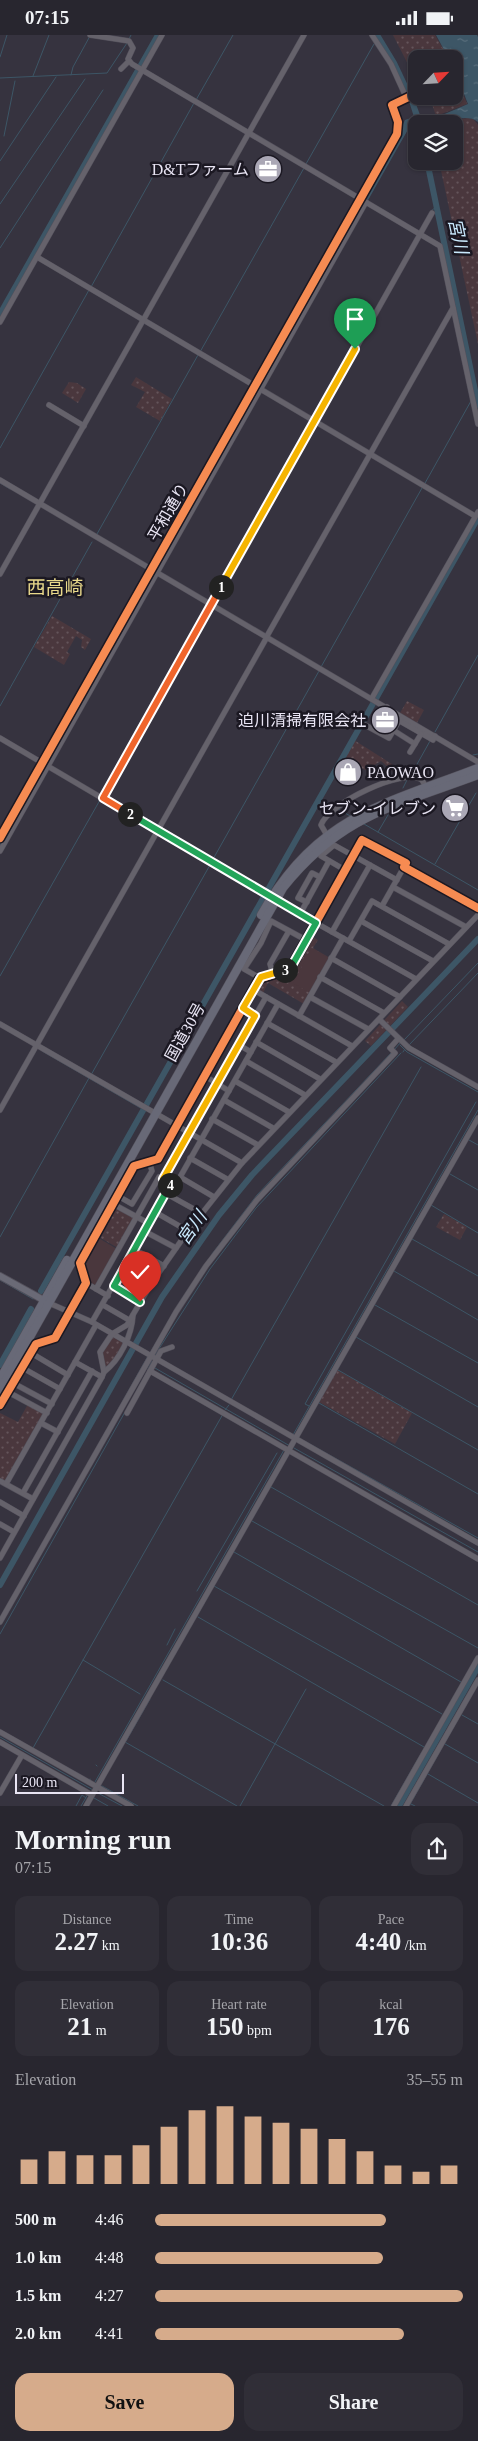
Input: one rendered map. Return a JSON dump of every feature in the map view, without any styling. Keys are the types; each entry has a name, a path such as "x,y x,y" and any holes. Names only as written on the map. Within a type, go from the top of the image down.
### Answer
{"highway":[{"name":"国道30号","path":"0,1379 46,1302 149,1110 269,896 328,837 368,816 478,768"},
{"name":"国道30号","path":"427,790 478,775"},
{"name":"国道30号","path":"4,1391 46,1302"}],"main road":[{"path":"0,1276 46,1302"}],"street":[{"path":"91,35 128,41 133,48 128,57 129,61 121,69"},
{"path":"0,322 140,69 162,35"},
{"path":"0,574 145,321 304,35"},
{"path":"0,838 45,764 397,140 399,124 392,105 410,96 372,35"},
{"path":"129,61 440,246 478,424"},
{"path":"102,798 432,213"},
{"path":"37,257 476,514 374,700"},
{"path":"0,1110 453,307"},
{"path":"49,405 84,426"},
{"path":"0,480 39,505 374,700 421,731 478,762"},
{"path":"365,725 389,738 400,718"},
{"path":"393,730 415,744"},
{"path":"410,752 421,731"},
{"path":"0,738 300,914 416,979"},
{"path":"0,851 45,764"},
{"path":"328,837 321,823 337,808 376,786 410,777 420,778 427,790"},
{"path":"108,1296 86,1283 80,1263 134,1166 158,1159 260,978 290,969 362,840 406,863 382,906"},
{"path":"345,870 321,856 334,845 397,879"},
{"path":"300,914 329,861"},
{"path":"332,932 370,865"},
{"path":"404,867 478,908"},
{"path":"307,903 298,898 312,873 320,877"},
{"path":"393,887 466,927"},
{"path":"349,941 372,901 449,944"},
{"path":"103,1374 100,1352 112,1333 127,1325 151,1283 228,1179 273,1128 478,915"},
{"path":"260,978 244,969 261,943 271,921 306,940"},
{"path":"361,921 433,961"},
{"path":"273,974 270,963 289,931"},
{"path":"299,1016 343,938"},
{"path":"331,958 400,996"},
{"path":"320,977 384,1013"},
{"path":"254,989 352,1046"},
{"path":"352,1046 359,1043 382,1022 401,998 400,996"},
{"path":"163,1179 266,997"},
{"path":"310,997 368,1029"},
{"path":"96,1289 159,1177 175,1186 278,1004"},
{"path":"243,1008 255,1016"},
{"path":"382,1022 400,1040 478,1087"},
{"path":"267,1023 336,1062"},
{"path":"0,1024 36,1047 242,1163"},
{"path":"127,1413 150,1356 206,1266 271,1183 393,1051 390,1048 400,1040"},
{"path":"256,1043 320,1079"},
{"path":"239,1045 251,1052"},
{"path":"246,1061 305,1095"},
{"path":"204,1076 229,1091"},
{"path":"235,1081 289,1112"},
{"path":"224,1100 273,1128"},
{"path":"86,1806 478,1118"},
{"path":"212,1119 258,1145"},
{"path":"190,1158 228,1179"},
{"path":"118,1196 132,1204 152,1171 150,1161"},
{"path":"180,1177 214,1197"},
{"path":"6,1484 42,1423 103,1305 170,1184"},
{"path":"165,1193 201,1213"},
{"path":"113,1204 148,1223"},
{"path":"155,1212 188,1231"},
{"path":"144,1231 176,1248"},
{"path":"134,1249 164,1266"},
{"path":"124,1267 151,1283"},
{"path":"0,1405 4,1391 13,1383 36,1345 55,1338 86,1283"},
{"path":"114,1286 140,1302"},
{"path":"46,1302 112,1333 294,1441 478,1543"},
{"path":"103,1305 129,1320"},
{"path":"0,1558 3,1547 24,1516 103,1374 111,1367 126,1342 132,1330 134,1312"},
{"path":"150,1356 172,1347"},
{"path":"31,1353 68,1375"},
{"path":"0,1622 138,1388 150,1371 150,1356"},
{"path":"75,1362 92,1371 103,1374"},
{"path":"21,1367 60,1389"},
{"path":"23,1493 92,1371"},
{"path":"150,1371 478,1559"},
{"path":"13,1383 52,1404"},
{"path":"4,1391 47,1413"},
{"path":"42,1423 58,1431"},
{"path":"0,1481 33,1499"},
{"path":"0,1503 24,1516"},
{"path":"0,1524 14,1532"},
{"path":"394,1806 478,1658"},
{"path":"406,1806 478,1680"},
{"path":"0,1731 93,1792"},
{"path":"0,1742 93,1792 131,1806"},
{"path":"0,1793 22,1755"}],"shaded area":[{"path":"393,35 435,35 444,50 408,50 408,64"},
{"path":"463,93 467,104 436,115 432,105 463,105"},
{"path":"463,119 473,119 478,125 478,344 441,170 463,170"},
{"path":"136,377 172,399 160,421 136,407 145,392 131,385"},
{"path":"69,382 77,383 86,389 78,403 62,393"},
{"path":"52,616 91,639 85,650 81,647 82,640 76,636 67,652 70,654 64,665 34,647"},
{"path":"407,701 424,710 417,723 400,713"},
{"path":"354,740 406,773 398,776 381,761 366,770 361,768 358,771 342,762"},
{"path":"310,935 318,940 313,948 330,958 304,1004 268,983 263,993 257,989 261,979 291,971"},
{"path":"312,948 329,958 310,993 293,983"},
{"path":"402,1001 408,1007 371,1046 365,1041"},
{"path":"114,1206 135,1217 118,1248 97,1236"},
{"path":"444,1214 467,1227 460,1240 436,1227"},
{"path":"97,1237 117,1249 96,1288 88,1283 82,1263"},
{"path":"114,1337 123,1343 111,1365 105,1369 102,1354 111,1338"},
{"path":"337,1370 412,1413 395,1444 319,1402"},
{"path":"28,1404 44,1414 6,1482 0,1479 0,1413 18,1422"}],"water":[{"path":"436,35 477,35 478,37 478,122 463,118 463,115 442,115 468,104 463,92 463,50 444,50"},
{"path":"410,105 416,105 420,115 413,115"},
{"path":"408,119 408,129 400,140 396,138 405,120"}],"waterway":[{"path":"0,57 7,35"},
{"path":"33,76 49,35"},
{"path":"129,39 131,35"},
{"path":"0,314 158,35"},
{"path":"196,100 233,35"},
{"path":"377,35 394,63 408,93"},
{"path":"71,75 73,67 90,36"},
{"path":"0,78 107,73 127,43"},
{"path":"306,164 374,44"},
{"path":"0,161 56,77"},
{"path":"0,204 85,79"},
{"path":"4,136 15,81"},
{"path":"0,248 103,90"},
{"path":"91,287 194,103"},
{"path":"0,844 408,126"},
{"path":"200,352 304,168"},
{"name":"宮川","path":"429,170 478,405"},
{"name":"宮川","path":"431,211 436,207"},
{"path":"0,448 89,290"},
{"path":"97,534 198,355"},
{"path":"424,485 471,401"},
{"path":"0,483 10,489"},
{"path":"321,667 422,488"},
{"path":"41,1291 478,518"},
{"path":"0,706 92,542"},
{"path":"435,732 478,655"},
{"path":"212,861 319,671"},
{"path":"411,775 430,741"},
{"path":"473,755 478,754"},
{"path":"403,788 407,780"},
{"path":"435,864 476,793"},
{"path":"319,798 335,807"},
{"path":"0,976 100,800"},
{"path":"338,809 352,817"},
{"path":"378,832 388,815"},
{"path":"364,824 478,890"},
{"path":"91,1075 210,865"},
{"name":"宮川","path":"0,1585 162,1297 219,1215 252,1175 478,939"},
{"path":"404,1040 478,963"},
{"path":"409,1045 478,973"},
{"path":"394,1050 401,1042"},
{"path":"400,1045 407,1052 478,1092"},
{"path":"42,1051 144,1110"},
{"path":"212,1254 257,1195 391,1053"},
{"path":"155,1355 210,1269 256,1208 401,1053"},
{"path":"231,1400 421,1067"},
{"path":"0,1237 89,1078"},
{"path":"309,1406 305,1404 476,1102"},
{"path":"293,1435 478,1110"},
{"path":"469,1140 478,1145"},
{"path":"450,1174 478,1190"},
{"path":"431,1205 478,1233"},
{"path":"412,1239 478,1276"},
{"path":"394,1271 478,1320"},
{"path":"0,1280 33,1299"},
{"path":"150,1353 189,1288"},
{"path":"375,1305 478,1363"},
{"path":"0,1365 31,1309"},
{"path":"356,1337 478,1407"},
{"path":"101,1440 148,1356"},
{"path":"148,1369 152,1361"},
{"path":"155,1368 290,1446"},
{"path":"338,1370 478,1450"},
{"path":"319,1403 478,1494"},
{"path":"225,1410 229,1405"},
{"path":"0,1634 125,1412"},
{"path":"33,1748 223,1414"},
{"path":"299,1438 478,1538"},
{"path":"294,1448 478,1552"},
{"path":"95,1782 284,1450"},
{"path":"197,1591 277,1453"},
{"path":"271,1487 478,1605"},
{"path":"252,1521 478,1648"},
{"path":"234,1552 461,1682"},
{"path":"214,1586 442,1714"},
{"path":"188,1631 207,1598"},
{"path":"198,1617 424,1747"},
{"path":"167,1645 175,1629"},
{"path":"83,1660 140,1694"},
{"path":"399,1806 478,1667"},
{"path":"163,1680 384,1806"},
{"path":"240,1806 306,1689"},
{"path":"409,1806 474,1691"},
{"path":"126,1741 150,1699"},
{"path":"462,1715 478,1724"},
{"path":"0,1737 93,1790"},
{"path":"125,1742 237,1806"},
{"path":"445,1744 478,1763"},
{"path":"391,1806 422,1752"},
{"path":"428,1774 478,1803"},
{"path":"102,1786 138,1806"},
{"path":"96,1792 122,1806"},
{"path":"81,1806 88,1794"},
{"path":"76,1806 82,1795 86,1798"},
{"path":"94,1798 108,1806"},
{"path":"411,1804 415,1806"}],"cycle path":[{"name":"平和通り","path":"0,838 397,134 398,122 392,105 408,97"},
{"path":"0,1405 36,1344 55,1338 86,1283 80,1263 134,1166 158,1159 259,979 290,969 362,840 406,863 404,867 478,908"}],"place":[{"name":"D&Tファーム","path":"268,169"},
{"name":"迫川清掃有限会社","path":"385,720"},
{"name":"PAOWAO","path":"348,772"},
{"name":"セブン-イレブン","path":"455,808"}],"district":[{"name":"西高崎","path":"55,587"}],"route":[{"path":"140,1302 114,1286 170,1184 163,1179 255,1016 243,1008 259,979 290,969 316,923 103,798 355,349"}]}
